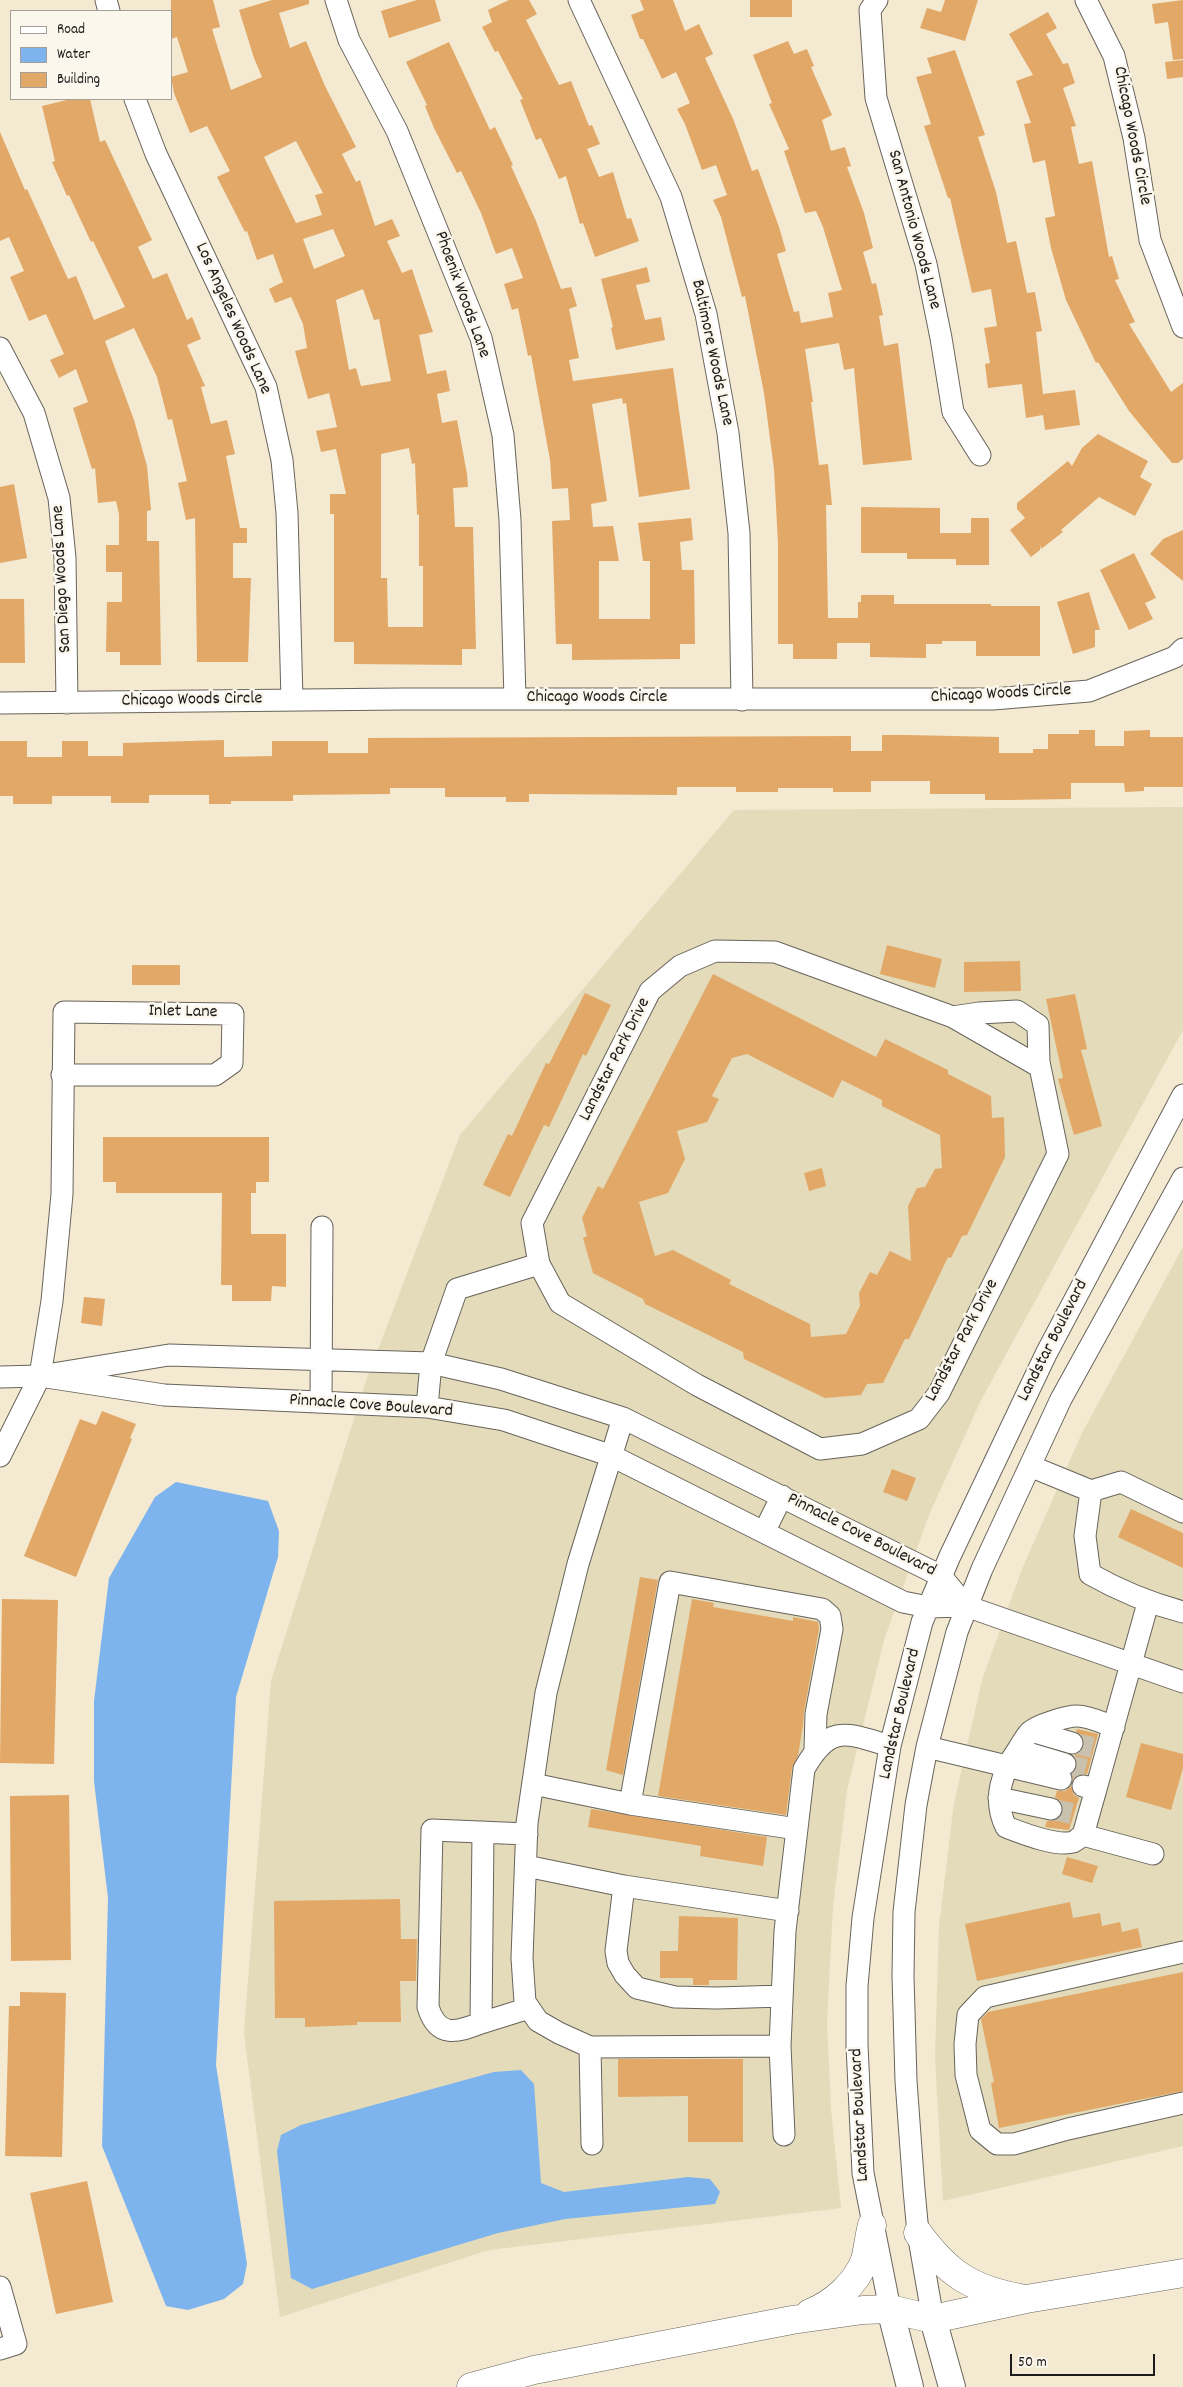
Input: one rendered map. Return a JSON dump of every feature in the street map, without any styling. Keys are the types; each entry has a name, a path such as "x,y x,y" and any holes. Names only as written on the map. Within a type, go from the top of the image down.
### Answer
{"highway":[{"path":"792,2320 822,2308 840,2295 854,2279 864,2260 872,2225"},
{"path":"918,2234 936,2257 961,2279 994,2293 1026,2299"},
{"path":"471,2387 534,2370 792,2320 863,2310 890,2309 934,2318 1026,2299 1183,2273"}],"main road":[{"name":"Landstar Boulevard","path":"890,2309 910,2387"},
{"name":"Landstar Boulevard","path":"934,2318 952,2387"}],"street":[{"name":"Phoenix Woods Lane","path":"336,0 349,40 397,131 481,338 503,435 510,520 515,699"},
{"name":"Baltimore Woods Lane","path":"579,0 670,197 706,314 728,433 739,533 742,700"},
{"name":"San Antonio Woods Lane","path":"877,0 870,10 876,98 926,264 941,338 952,412 980,454"},
{"name":"Chicago Woods Circle","path":"1086,0 1114,56 1134,138 1150,240 1183,327"},
{"name":"Los Angeles Woods Lane","path":"134,100 156,154 266,388 282,460 287,513 292,700"},
{"name":"Chicago Woods Circle","path":"1163,276 1183,298"},
{"name":"San Diego Woods Lane","path":"0,348 34,413 59,498 65,558 67,703"},
{"name":"Chicago Woods Circle","path":"0,703 515,699 992,699 1088,691 1175,657 1183,649"},
{"name":"Landstar Park Drive","path":"953,1017 979,1012 1017,1011 1038,1025 1040,1067 1058,1154 939,1393 919,1419 862,1444 820,1449 697,1385 560,1303 539,1264 532,1224 650,991 680,966 715,950 775,952 953,1017 1040,1067"},
{"name":"Inlet Lane","path":"0,1456 40,1376 52,1302 62,1194 62,1075 64,1012 233,1014 232,1063 215,1075 62,1075"},
{"name":"Landstar Boulevard","path":"890,2309 863,2173 856,2045 857,1986 863,1918 890,1746 928,1607 941,1576 1046,1354 1183,1095"},
{"name":"Landstar Boulevard","path":"934,2318 918,2234 906,2081 904,1912 916,1806 927,1747 966,1606 1061,1399 1183,1178"},
{"path":"321,1402 323,1360 322,1227"},
{"path":"427,1407 432,1363 457,1289 539,1264"},
{"name":"Pinnacle Cove Boulevard","path":"0,1377 40,1376 168,1355 432,1363 501,1379 623,1418 941,1576 966,1606"},
{"name":"Pinnacle Cove Boulevard","path":"40,1376 164,1395 427,1407 504,1420 612,1456 903,1602 928,1607 966,1606"},
{"path":"623,1418 578,1564 546,1693 527,1834 522,1958 525,2002 538,2021 590,2047 780,2046"},
{"path":"1030,1466 1091,1491 1121,1482 1183,1512"},
{"path":"1091,1491 1085,1536 1090,1574 1114,1588 1148,1603 1183,1612"},
{"path":"764,1532 782,1496"},
{"path":"630,1804 670,1582 822,1609 830,1616 832,1629 816,1714 815,1749"},
{"path":"1114,1726 1079,1716 1058,1720 1031,1731 1012,1757 1001,1781 999,1798 1001,1817 1006,1827 1029,1836 1059,1842 1073,1842 1082,1822 1101,1749 1114,1726 1148,1603"},
{"path":"966,1606 1183,1682"},
{"path":"1031,1731 1072,1743"},
{"path":"784,2135 780,2046 782,1996 788,1911 804,1769 815,1749 831,1737 852,1735 890,1746"},
{"path":"927,1747 1012,1757 1063,1771"},
{"path":"533,1784 630,1804 797,1829"},
{"path":"999,1798 1051,1809"},
{"path":"1082,1822 1153,1854"},
{"path":"527,1834 432,1830 428,2007 436,2023 452,2032 529,2008"},
{"path":"481,2022 483,1832"},
{"path":"526,1866 624,1886 788,1911"},
{"path":"624,1886 616,1951 618,1964 624,1975 637,1988 675,1996 717,1998 782,1996"},
{"path":"1183,1952 985,1996 968,2015 965,2044 966,2074 980,2130 997,2144 1014,2144 1068,2129 1183,2103"},
{"path":"590,2047 592,2144"},
{"path":"0,2287 16,2344 0,2349"}],"shaded area":[{"path":"1183,807 1183,1030 980,1402 929,1515 884,1640 847,1790 833,1907 827,2020 831,2109 841,2208 489,2250 280,2317 244,2033 271,1681 366,1381 460,1135 734,810"},
{"path":"1183,1247 1183,2146 943,2201 935,2057 939,1926 954,1803 982,1680 1022,1569 1082,1433"}],"water":[{"path":"176,1482 268,1501 279,1531 278,1557 236,1697 216,2065 247,2264 243,2284 224,2299 188,2310 166,2306 102,2146 108,1898 94,1781 94,1701 109,1578 155,1497"},
{"path":"521,2070 534,2084 541,2183 564,2192 688,2177 710,2179 720,2192 715,2204 565,2219 498,2233 312,2289 291,2278 277,2151 281,2135 301,2125 494,2072"}],"building":[{"path":"171,0 213,0 220,27 212,29 231,90 262,77 239,10 272,0 309,0 309,4 279,13 290,48 306,41 325,86 356,147 342,154 356,182 360,180 375,226 392,219 400,236 387,241 402,273 412,269 433,332 419,335 427,374 446,370 450,391 437,394 442,423 457,420 468,487 453,488 455,527 473,527 476,649 462,649 462,665 354,664 354,642 334,642 334,514 330,514 330,494 346,494 336,449 321,452 316,431 337,427 329,393 308,399 295,351 307,348 303,324 291,297 275,303 269,289 283,282 273,254 257,260 247,231 245,232 217,177 230,171 207,126 190,133 174,93 172,82 172,77 188,72 177,37 172,39","holes":["296,141 323,193 315,195 322,215 296,223 264,157","333,229 345,256 314,269 303,239","363,289 374,320 379,319 391,381 361,386 356,368 349,370 336,300","409,448 412,464 415,463 417,515 419,514 419,566 423,566 423,627 388,627 387,578 381,578 381,454"]},
{"path":"417,0 435,0 441,21 389,38 381,11"},
{"path":"509,0 529,0 537,14 526,20 559,85 571,81 589,126 592,125 600,144 587,149 599,177 613,172 627,219 631,218 639,241 595,257 583,223 580,224 566,176 559,179 541,138 536,140 520,100 523,99 498,51 495,52 482,27 492,22 488,10"},
{"path":"640,0 673,0 685,31 699,24 713,54 705,58 734,121 752,171 758,169 779,227 786,251 777,254 794,312 799,311 801,323 833,317 828,293 842,290 823,227 816,211 805,213 784,151 789,149 769,104 772,103 753,55 788,41 794,54 807,49 814,66 811,67 832,115 822,120 831,151 845,147 851,166 847,167 864,213 873,248 863,252 872,284 876,283 883,315 879,316 884,346 898,343 912,460 863,465 854,368 844,370 839,343 805,349 813,402 811,402 819,465 828,464 832,505 826,505 828,618 858,618 858,602 861,602 861,595 894,595 894,604 1040,606 1040,656 976,656 976,641 942,641 942,644 926,644 926,658 870,657 870,643 837,643 837,659 793,659 793,644 778,644 778,544 774,469 764,393 745,296 742,297 721,217 713,200 727,195 716,165 702,170 685,124 677,109 690,103 676,72 662,79 643,39 640,39 631,15 644,10"},
{"path":"750,0 792,0 792,17 750,17"},
{"path":"945,0 978,0 965,41 920,28 927,8 941,12"},
{"path":"1183,0 1183,59 1173,60 1168,22 1155,24 1152,4"},
{"path":"1048,12 1057,28 1046,34 1063,64 1068,63 1075,83 1063,88 1076,126 1071,127 1079,164 1092,161 1109,257 1112,256 1119,279 1115,280 1135,322 1129,324 1171,392 1183,383 1183,459 1178,463 1172,463 1129,411 1098,362 1096,363 1066,300 1051,248 1045,218 1055,216 1045,160 1033,163 1024,124 1031,123 1016,81 1033,75 1009,34"},
{"path":"449,42 490,130 495,127 513,165 511,166 536,221 561,289 571,287 577,306 569,309 579,358 569,360 573,381 673,368 690,489 639,497 626,403 623,404 622,398 592,404 607,501 591,504 593,527 613,526 619,561 599,561 599,619 650,619 650,561 643,561 638,523 691,518 693,540 680,542 682,570 694,570 695,644 680,644 680,659 572,660 572,644 556,644 552,521 570,520 568,488 552,489 550,460 531,355 528,356 518,308 512,310 504,284 523,278 512,248 496,254 481,213 461,171 457,173 434,128 425,106 427,105 406,62"},
{"path":"955,50 985,135 978,137 996,192 1007,243 1016,241 1027,293 1035,292 1042,331 1036,332 1043,394 1075,390 1080,425 1045,430 1043,415 1026,418 1022,384 988,388 985,364 990,363 984,328 997,326 991,289 972,293 950,198 948,198 924,126 931,124 916,77 932,73 927,58"},
{"path":"1183,60 1183,77 1167,79 1165,62"},
{"path":"67,100 90,100 100,142 105,140 152,240 138,247 153,279 167,273 187,320 192,317 201,339 187,345 205,386 201,387 211,424 227,420 235,454 226,456 240,528 247,528 247,543 233,543 233,578 251,578 248,662 197,662 195,518 186,520 178,483 187,481 172,419 168,420 157,377 134,328 105,341 134,420 147,466 151,510 147,511 147,541 159,541 161,665 120,665 120,652 106,652 107,602 122,602 122,572 106,572 106,545 119,545 119,514 116,501 98,503 95,468 92,469 73,408 88,402 76,369 59,378 50,360 64,354 46,314 29,321 10,277 24,271 9,237 0,241 0,132 25,190 27,189 68,279 76,276 94,320 125,307 69,195 67,196 52,162 55,161 42,106"},
{"path":"647,267 650,282 636,285 645,320 661,317 665,340 616,350 611,328 613,327 601,279"},
{"path":"1098,434 1148,461 1140,477 1152,484 1135,516 1099,497 1061,530 1063,532 1041,549 1040,545 1040,550 1031,557 1010,530 1025,518 1017,509 1017,503 1068,461 1072,466 1082,448"},
{"path":"14,484 27,558 0,563 0,487"},
{"path":"861,507 940,508 940,533 971,533 971,518 989,518 989,565 956,565 956,559 907,559 907,553 861,553"},
{"path":"1183,530 1183,581 1150,554 1163,539"},
{"path":"1134,553 1156,598 1145,603 1153,619 1129,630 1100,570"},
{"path":"1089,592 1100,630 1095,630 1095,647 1073,654 1057,602"},
{"path":"0,599 24,599 25,663 0,663"},
{"path":"1079,730 1095,730 1095,746 1124,746 1124,731 1150,730 1150,737 1183,737 1183,787 1144,787 1144,791 1125,792 1124,783 1071,783 1071,799 1009,800 985,800 985,794 930,794 930,781 871,781 871,792 833,792 833,788 778,788 778,792 736,792 736,787 677,787 677,795 529,794 529,802 506,802 506,797 445,797 445,788 390,788 390,794 293,795 293,801 231,801 231,804 209,804 209,795 149,795 149,803 111,803 111,796 52,796 52,804 13,804 13,796 0,796 0,741 27,741 27,757 62,757 62,741 88,741 88,756 123,756 123,743 224,740 224,757 272,756 272,741 328,741 328,753 368,753 368,738 851,736 851,751 882,751 882,735 907,735 999,737 999,753 1033,753 1033,749 1048,749 1048,734 1079,734"},
{"path":"887,945 942,959 935,988 880,974"},
{"path":"1020,961 1021,991 964,992 964,962"},
{"path":"132,965 180,965 180,985 132,985"},
{"path":"713,974 876,1057 885,1039 948,1070 948,1074 991,1096 992,1118 1004,1117 1005,1157 967,1235 962,1236 951,1258 948,1257 909,1339 905,1339 883,1383 867,1384 861,1395 825,1398 744,1359 743,1352 645,1304 643,1299 593,1273 583,1238 587,1236 582,1218 598,1186 603,1189","holes":["747,1054 833,1098 842,1080 882,1100 882,1106 940,1135 942,1168 935,1169 925,1187 917,1188 908,1206 911,1261 890,1251 877,1275 870,1272 859,1293 860,1306 846,1334 811,1337 810,1324 729,1284 731,1280 673,1250 655,1256 639,1202 668,1193 685,1159 677,1131 707,1122 719,1099 712,1096 732,1058"]},
{"path":"585,993 611,1005 586,1056 583,1054 549,1127 544,1125 510,1197 483,1185 508,1134 512,1136 546,1063 549,1064"},
{"path":"1075,994 1087,1049 1081,1050 1102,1126 1074,1135 1058,1079 1063,1078 1046,999"},
{"path":"103,1137 269,1137 269,1182 256,1182 256,1193 251,1193 251,1234 286,1234 286,1287 272,1286 271,1301 232,1301 232,1285 221,1285 222,1193 116,1193 116,1182 103,1182"},
{"path":"822,1168 826,1186 809,1191 804,1173"},
{"path":"84,1297 105,1299 102,1326 81,1323"},
{"path":"102,1411 136,1424 130,1438 132,1439 76,1577 24,1556 80,1419 96,1425"},
{"path":"892,1469 916,1478 907,1501 883,1492"},
{"path":"1131,1509 1183,1533 1183,1568 1118,1537"},
{"path":"640,1577 658,1580 623,1775 606,1770"},
{"path":"2,1599 58,1600 54,1764 0,1763"},
{"path":"692,1599 714,1603 713,1607 793,1621 793,1617 818,1622 819,1629 798,1756 792,1768 786,1815 658,1796"},
{"path":"1077,1729 1098,1734 1087,1774 1079,1774 1073,1779 1072,1774 1077,1768 1074,1755 1080,1752 1084,1746 1084,1740 1076,1731"},
{"path":"1141,1743 1183,1754 1183,1768 1171,1810 1126,1797"},
{"path":"1071,1786 1074,1795 1079,1798 1069,1830 1045,1827 1047,1821 1055,1821 1063,1812 1063,1805 1055,1797 1057,1791 1065,1791"},
{"path":"69,1795 71,1960 11,1961 10,1796"},
{"path":"591,1809 767,1837 763,1866 700,1856 701,1846 588,1827"},
{"path":"1067,1857 1098,1866 1092,1883 1062,1874"},
{"path":"400,1899 401,1939 417,1939 416,1981 400,1981 401,2022 357,2022 357,2025 305,2027 305,2018 275,2018 274,1901"},
{"path":"1070,1902 1073,1918 1100,1913 1102,1926 1120,1922 1122,1932 1138,1928 1142,1947 977,1981 965,1924"},
{"path":"679,1916 738,1918 737,1980 709,1980 709,1985 693,1985 693,1978 660,1978 660,1951 678,1951"},
{"path":"1183,1972 1183,2091 999,2128 991,2083 994,2082 981,2019 988,2012"},
{"path":"20,1992 66,1993 62,2157 5,2156 9,2006 20,2006"},
{"path":"618,2059 743,2059 743,2142 688,2142 688,2096 618,2097"},
{"path":"87,2181 113,2302 56,2314 30,2193"}],"tunnel":[{"path":"1072,1743 1095,1748"},
{"path":"1065,1764 1088,1770"},
{"path":"1051,1809 1074,1814"}]}
